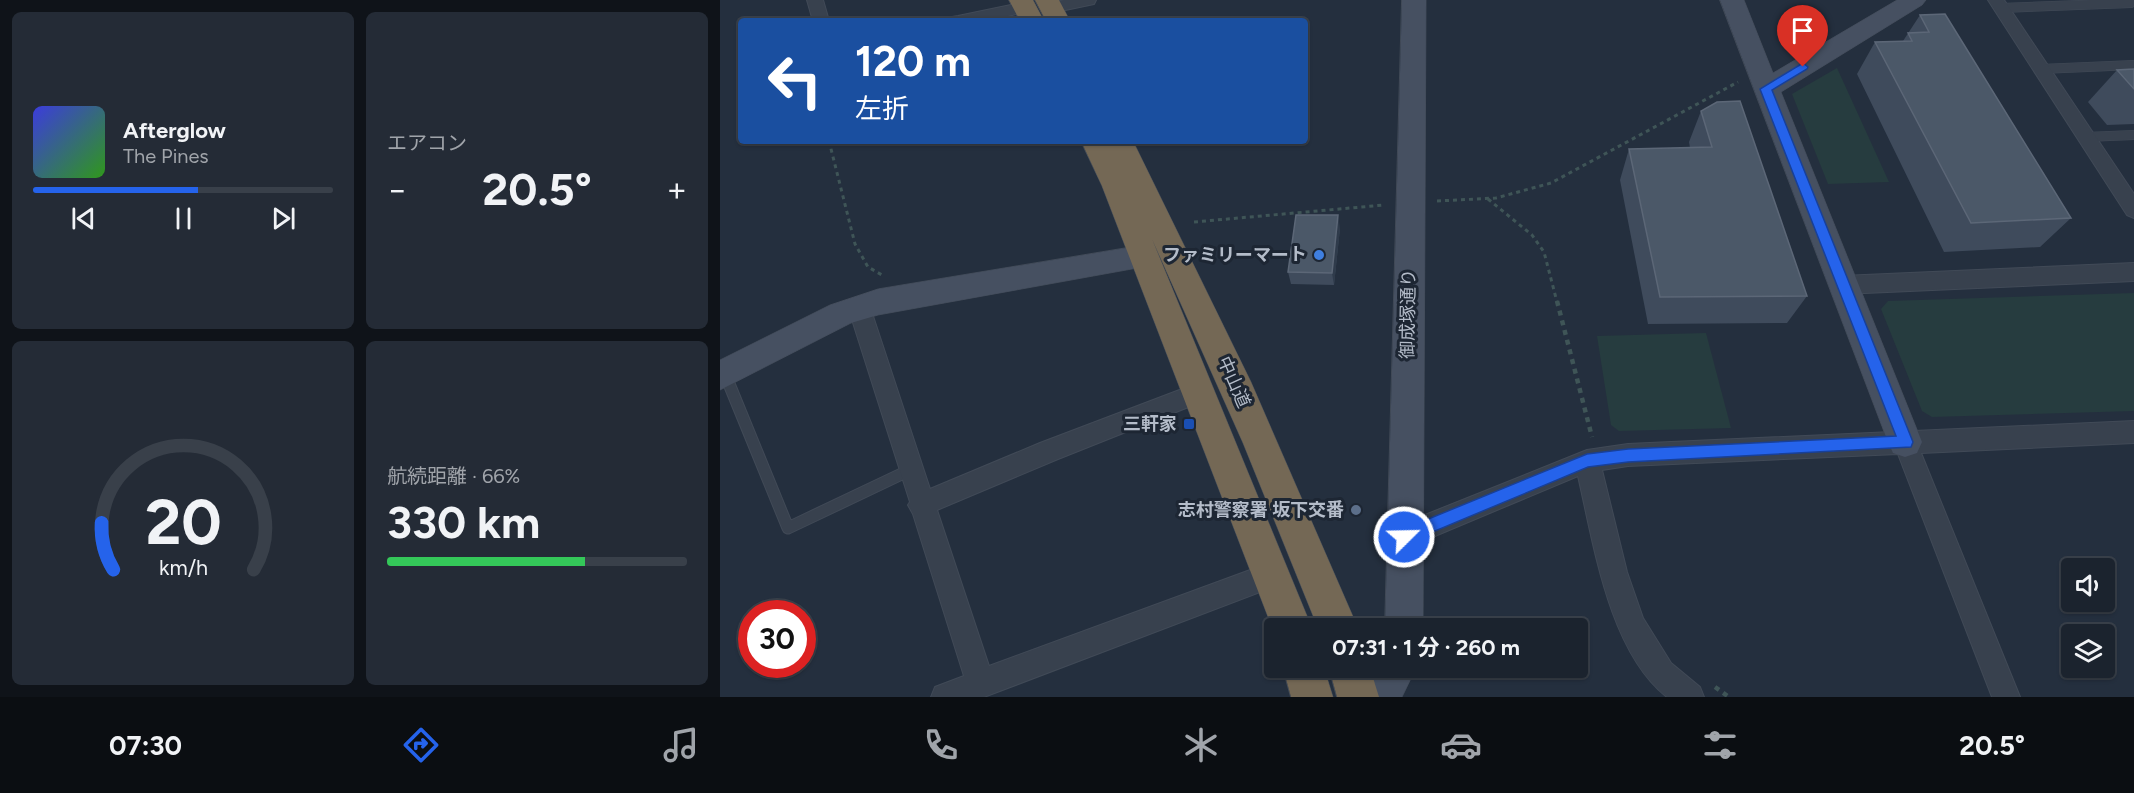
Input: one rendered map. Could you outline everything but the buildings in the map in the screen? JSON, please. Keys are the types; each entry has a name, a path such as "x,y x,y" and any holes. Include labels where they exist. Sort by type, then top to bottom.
{"highway":[{"name":"中山道","path":"1096,144 1144,257 1288,618"},
{"name":"中山道","path":"1121,144 1173,247 1269,462 1334,618"},
{"path":"1307,678 1312,697"},
{"path":"1353,678 1358,697"}],"street":[{"path":"815,0 820,18"},
{"path":"980,18 1039,10 1088,0"},
{"name":"御成塚通り","path":"1404,618 1414,0"},
{"path":"1732,0 1757,83 1842,285 2006,697"},
{"path":"1757,83 1914,0"},
{"path":"1998,4 2134,210"},
{"path":"722,375 859,307 1144,257"},
{"path":"1842,285 2134,272"},
{"path":"859,307 921,506 981,684"},
{"path":"921,506 1049,451 1198,393"},
{"path":"1404,537 1592,460 1628,455 2134,432"},
{"path":"1592,460 1622,600 1644,646 1662,674 1699,690"},
{"path":"945,697 1272,575"},
{"path":"1381,697 1391,678"}],"lane":[{"path":"1998,4 2131,3"},
{"path":"2041,69 2134,65"},
{"path":"2086,137 2134,135"},
{"path":"722,375 788,528 910,470"}],"path":[{"path":"1194,222 1488,198 1551,183 1757,83"},
{"path":"829,144 855,244 868,267 883,276"},
{"path":"1488,198 1532,235 1544,252 1580,385 1592,460"},
{"path":"1699,690 1729,697"}],"green space":[{"path":"1837,68 1889,182 1828,184 1792,94"},
{"path":"2134,293 2134,411 1932,417 1922,411 1881,309 1888,301"},
{"path":"1706,333 1731,428 1619,431 1611,425 1597,336"}],"place":[{"name":"ファミリーマート","path":"1319,255"},
{"name":"三軒家","path":"1189,424"},
{"name":"志村警察署 坂下交番","path":"1356,510"}],"route":[{"path":"1404,537 1587,461 1628,455 1905,442 1766,89 1803,67"}]}
